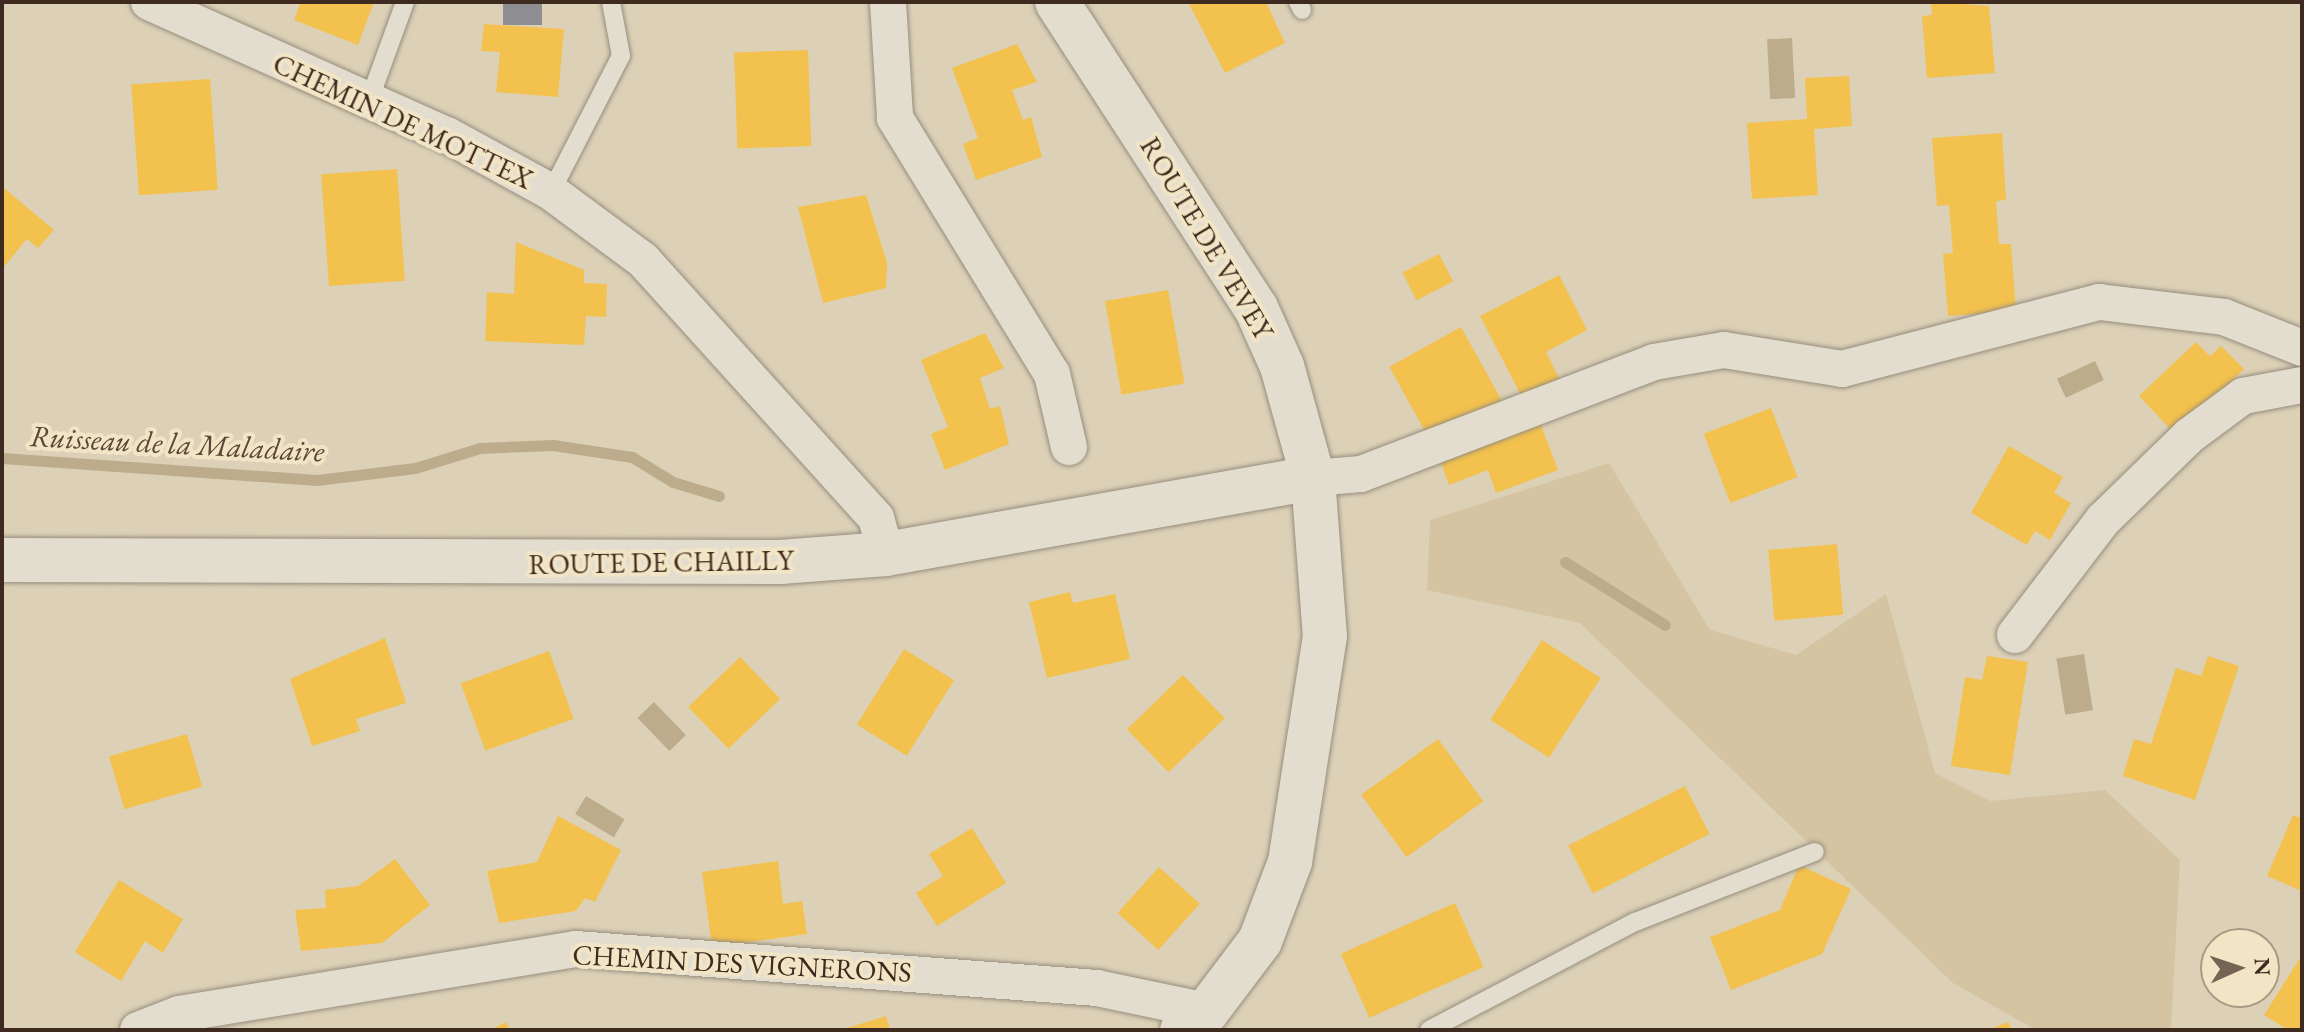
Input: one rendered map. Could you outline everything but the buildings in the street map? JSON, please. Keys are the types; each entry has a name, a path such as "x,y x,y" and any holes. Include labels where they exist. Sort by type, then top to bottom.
{"street":[{"name":"CHEMIN DE MOTTEX","path":"149,2 369,101 551,192 688,302 876,518 886,554"},
{"path":"888,2 895,118 1052,374 1069,447"},
{"name":"ROUTE DE VEVEY","path":"1057,2 1256,308 1282,366 1313,478 1325,636 1306,786 1290,862 1260,941 1194,1020"},
{"path":"1313,478 1361,474 1654,362 1724,350 1842,369 2099,302 2224,317 2302,348"},
{"path":"2015,635 2103,520 2189,436 2243,396 2302,385"},
{"name":"ROUTE DE CHAILLY","path":"2,560 707,565 886,554 1313,478"},
{"name":"CHEMIN DES VIGNERONS","path":"138,1030 179,1014 576,949 1097,988 1194,1020"}],"lane":[{"path":"369,101 405,2"},
{"path":"551,192 621,56 611,2"},
{"path":"1429,1030 1635,922 1815,852"}],"shaded area":[{"path":"1792,38 1795,98 1770,99 1767,39"},
{"path":"2095,361 2104,380 2066,398 2057,379"},
{"path":"1609,463 1710,630 1796,655 1886,594 1935,773 1990,801 2105,790 2180,860 2171,1030 2036,1030 1953,983 1580,623 1427,590 1430,520"},
{"path":"2084,654 2093,710 2065,715 2056,658"},
{"path":"654,702 686,735 669,751 637,718"},
{"path":"586,796 625,819 614,837 575,814"}],"waterway":[{"name":"Ruisseau de la Maladaire","path":"2,458 317,480 415,468 480,448 553,445 632,457 673,482 719,496"},
{"name":"Ruisseau de la Maladaire","path":"1565,562 1665,625"}]}
